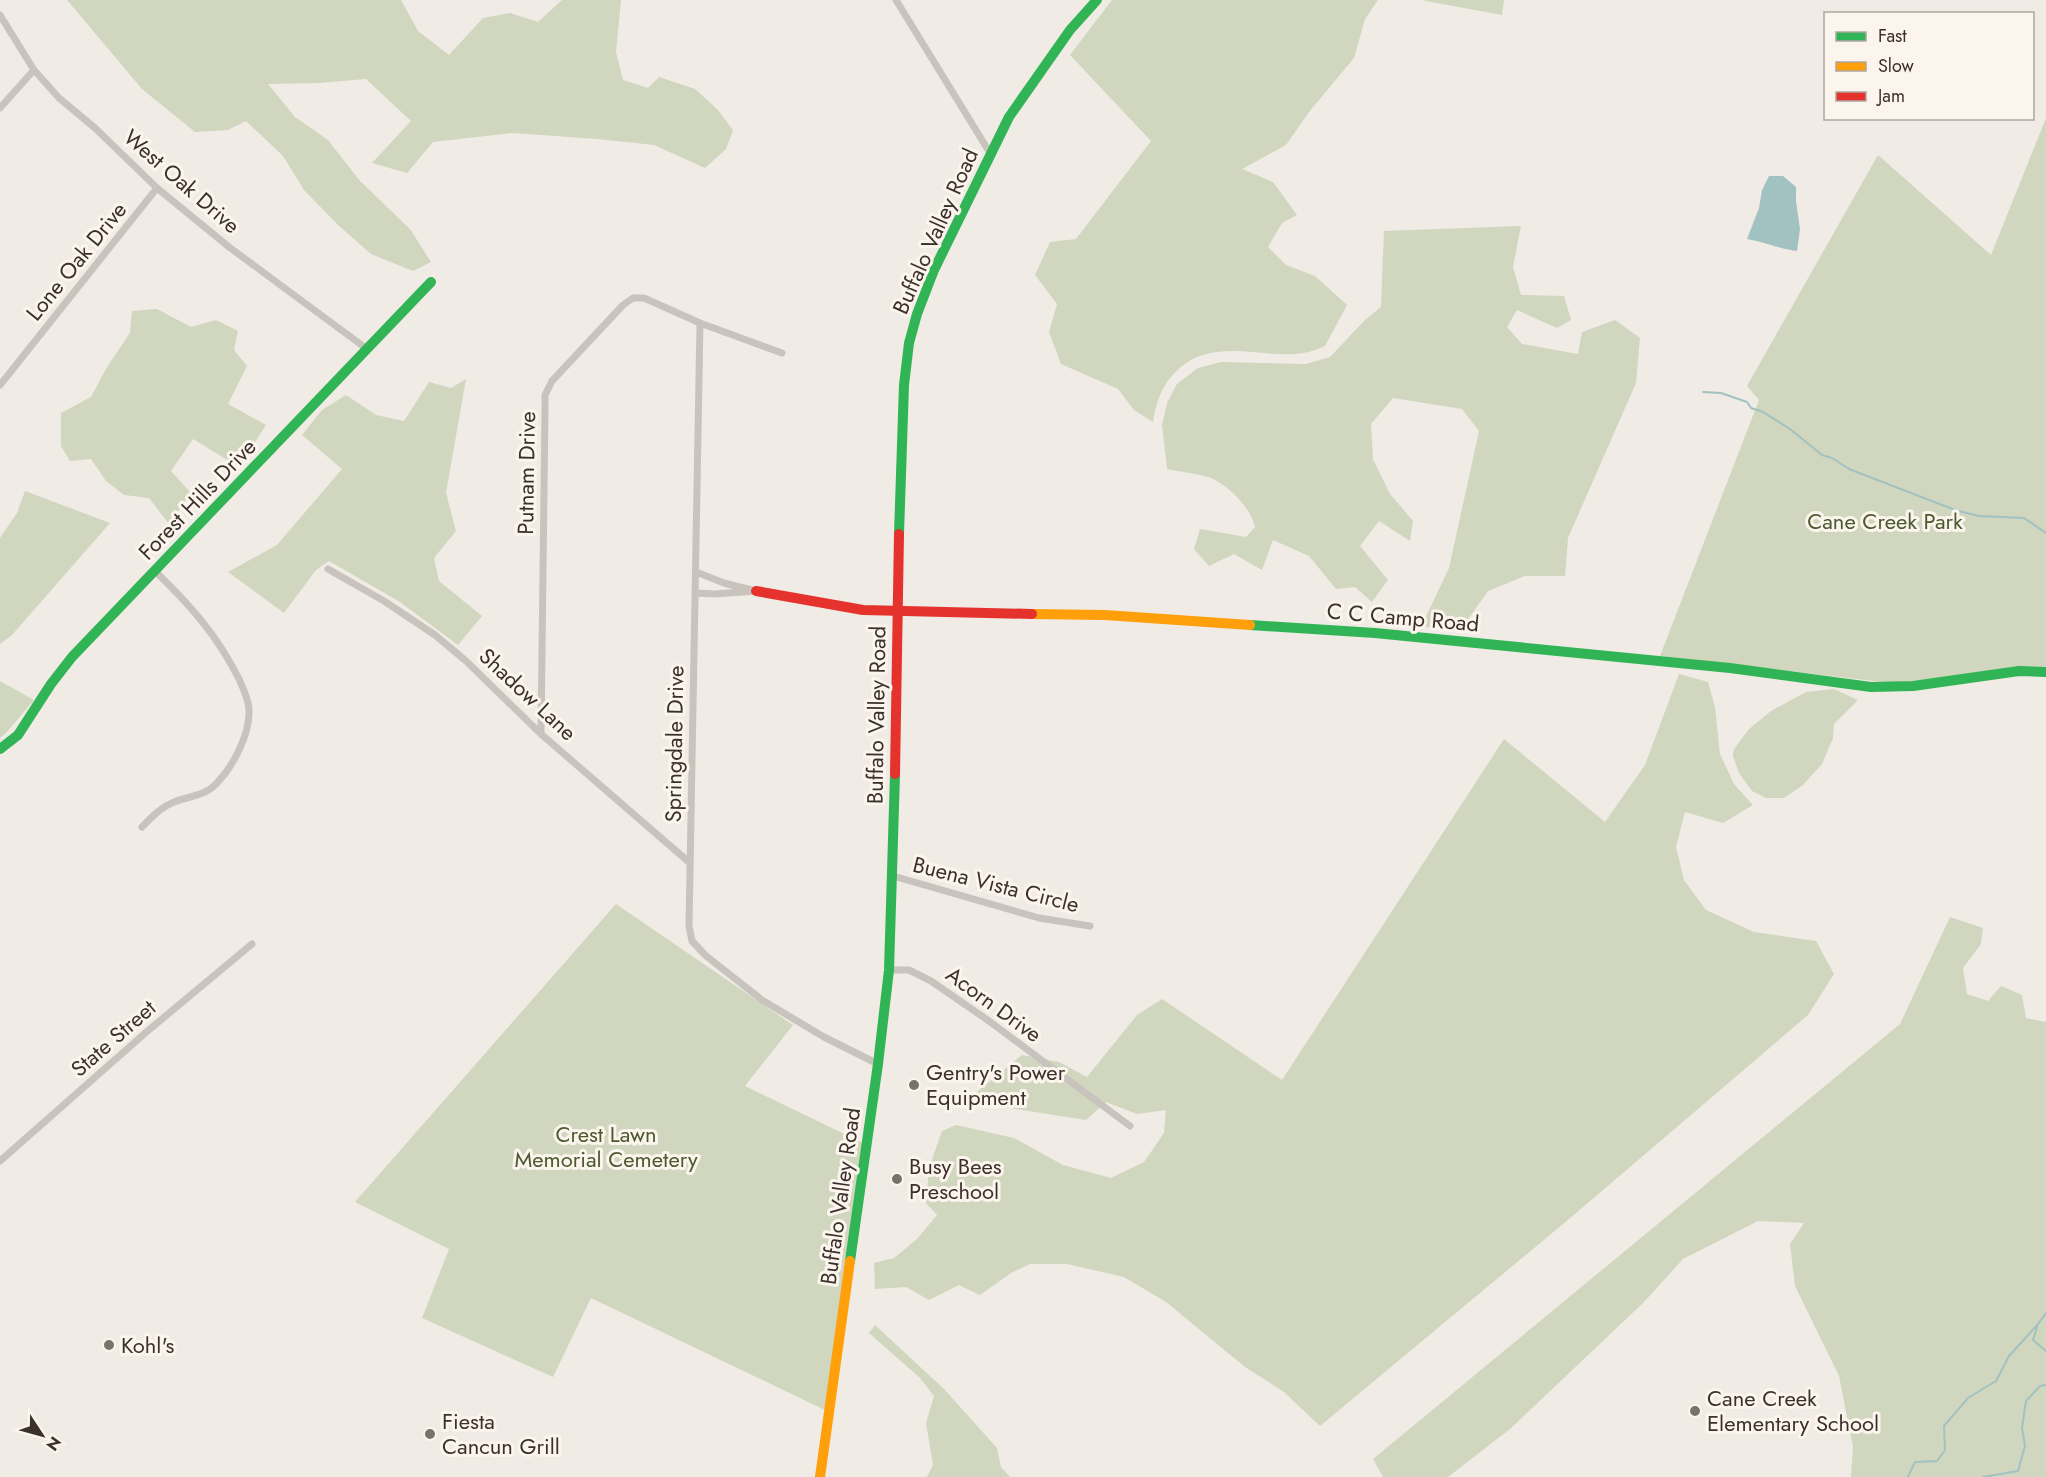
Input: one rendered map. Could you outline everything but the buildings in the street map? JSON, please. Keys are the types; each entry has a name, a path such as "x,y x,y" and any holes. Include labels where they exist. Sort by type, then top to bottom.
{"street":[{"path":"896,0 990,153"},
{"name":"Buffalo Valley Road","path":"820,1477 889,970 903,397 909,344 917,314 934,270 1009,117 1070,30 1097,0"},
{"name":"West Oak Drive","path":"0,15 34,70 59,98 95,128 158,188 229,247 367,349"},
{"path":"0,108 34,70"},
{"name":"Lone Oak Drive","path":"0,385 158,188"},
{"name":"Forest Hills Drive","path":"0,749 18,735 51,684 72,657 431,282"},
{"name":"Putnam Drive","path":"542,734 545,395 552,381 623,305 633,298 644,298 700,323 782,353"},
{"name":"Springdale Drive","path":"700,323 689,926 692,941 705,955 762,1000 785,1015 878,1064"},
{"name":"Shadow Lane","path":"328,569 384,600 435,634 466,660 542,734 690,863"},
{"path":"142,827 159,810 175,802 202,794 215,786 225,774 240,746 248,725 250,707 216,638 192,608 154,571"},
{"path":"696,572 724,583 756,591"},
{"path":"696,593 756,591"},
{"name":"C C Camp Road","path":"756,591 885,612 1105,615 1375,633 1730,668 1871,687 1913,686 2019,671 2046,672"},
{"name":"Buena Vista Circle","path":"893,876 1039,918 1090,926"},
{"name":"State Street","path":"0,1161 144,1034 252,944"},
{"name":"Acorn Drive","path":"889,970 909,970 931,981 989,1021 1130,1126"}],"green space":[{"path":"67,0 401,0 418,31 449,55 483,18 510,13 538,22 562,0 621,0 616,52 623,80 648,88 659,77 695,89 717,109 733,130 726,149 705,168 654,145 513,133 433,142 407,173 372,163 411,121 366,79 268,84 295,117 328,140 360,181 410,229 431,262 413,271 371,254 338,225 304,190 283,156 246,121 228,130 195,132 142,89"},
{"path":"1112,0 1378,0 1365,19 1354,58 1309,112 1286,145 1242,169 1273,182 1297,215 1282,223 1268,247 1286,265 1315,276 1347,305 1325,346 1317,349 1306,353 1288,354 1225,351 1210,353 1182,366 1170,378 1162,391 1153,422 1134,410 1118,389 1061,364 1049,332 1057,304 1035,275 1050,242 1076,239 1151,141 1070,55"},
{"path":"1423,0 1504,0 1502,15"},
{"name":"Cane Creek Park","path":"2046,118 2046,668 1890,683 1660,656 1759,400 1747,386 1878,155 1991,255"},
{"path":"1521,226 1513,267 1521,295 1564,296 1571,320 1557,328 1517,310 1507,327 1522,344 1578,354 1582,332 1615,320 1640,338 1636,383 1568,538 1565,576 1525,576 1488,591 1462,628 1421,627 1449,568 1479,431 1462,409 1393,398 1371,424 1373,459 1390,494 1413,521 1410,541 1379,521 1360,546 1388,580 1372,602 1355,587 1336,589 1309,556 1273,540 1262,570 1234,554 1209,566 1194,549 1200,529 1246,537 1255,527 1243,504 1223,485 1198,474 1167,469 1162,425 1167,403 1177,384 1198,368 1221,362 1306,364 1330,357 1365,320 1381,307 1384,231"},
{"path":"157,309 191,327 216,320 238,331 234,350 247,366 228,404 266,425 239,467 193,439 171,471 191,493 169,524 149,498 124,495 106,481 91,459 70,461 61,446 61,413 91,397 107,367 130,333 132,311"},
{"path":"466,379 446,493 456,531 434,558 439,581 482,616 458,645 400,602 329,561 316,570 284,613 228,572 277,545 342,469 302,435 322,410 346,395 376,415 404,421 429,382 451,388"},
{"path":"25,491 110,523 12,635 0,644 0,538 17,513"},
{"path":"1679,674 1708,682 1715,707 1720,754 1734,784 1753,805 1723,823 1685,812 1676,847 1684,880 1706,910 1754,932 1816,941 1834,974 1808,1015 1569,1219 1320,1426 1284,1392 1245,1367 1166,1302 1124,1277 1067,1264 1030,1264 1011,1273 980,1295 959,1285 929,1300 906,1287 875,1289 874,1263 894,1258 917,1239 937,1215 926,1203 929,1168 942,1131 956,1125 1014,1138 1063,1165 1111,1178 1144,1162 1164,1133 1166,1110 1137,1114 1106,1102 1086,1120 966,1101 1022,1055 1059,1062 1087,1077 1137,1015 1162,999 1282,1080 1504,739 1605,822 1645,765"},
{"path":"0,681 34,700 0,738"},
{"path":"1834,689 1858,700 1834,724 1833,738 1822,764 1803,785 1784,798 1766,798 1752,791 1739,773 1733,756 1734,749 1749,729 1771,711 1806,692"},
{"name":"Crest Lawn Memorial Cemetery","path":"616,904 793,1025 745,1086 863,1143 825,1410 591,1298 553,1377 422,1318 449,1249 355,1202"},
{"path":"1950,917 1983,928 1981,944 1963,968 1967,994 1988,1001 2001,986 2022,995 2026,1018 2046,1022 2046,1477 1851,1477 1853,1447 1839,1376 1795,1286 1790,1244 1804,1223 1758,1221 1683,1259 1644,1302 1510,1429 1448,1477 1383,1477 1373,1459 1900,1024"},
{"path":"875,1325 944,1389 997,1448 1001,1467 1010,1477 927,1477 933,1465 926,1423 934,1396 920,1378 869,1333"}],"water":[{"path":"1769,176 1783,176 1796,187 1800,229 1797,251 1747,239 1759,208 1762,190"}],"waterway":[{"path":"1703,392 1721,393 1747,402 1751,408 1763,412 1790,429 1822,455 1832,458 1849,469 1955,510 1979,516 2024,518 2046,533"},
{"path":"2046,1313 2038,1324 2033,1340 2046,1351"},
{"path":"1908,1477 1915,1462 1937,1461 1945,1450 1944,1426 1968,1398 1996,1381 2009,1356 2038,1324"},
{"path":"1983,1477 2018,1471 2025,1446 2022,1428 2026,1401 2040,1386 2046,1385"}],"traffic: fast":[{"path":"899,534 904,385 909,343 917,314 934,270 1009,117 1070,30 1097,0"},
{"path":"0,749 18,735 51,684 72,657 431,282"},
{"path":"1250,625 1375,633 1730,668 1871,687 1913,686 2019,671 2046,672"},
{"path":"850,1261 889,970 895,774"}],"traffic: slow":[{"path":"1032,614 1105,615 1250,625"},
{"path":"820,1477 850,1261"}],"traffic: jam":[{"path":"895,774 899,534"},
{"path":"756,591 863,610 1032,614"}],"place":[{"name":"Gentry's Power Equipment","path":"914,1085"},
{"name":"Busy Bees Preschool","path":"897,1179"},
{"name":"Kohl's","path":"109,1345"},
{"name":"Cane Creek Elementary School","path":"1695,1411"},
{"name":"Fiesta Cancun Grill","path":"430,1434"}]}
